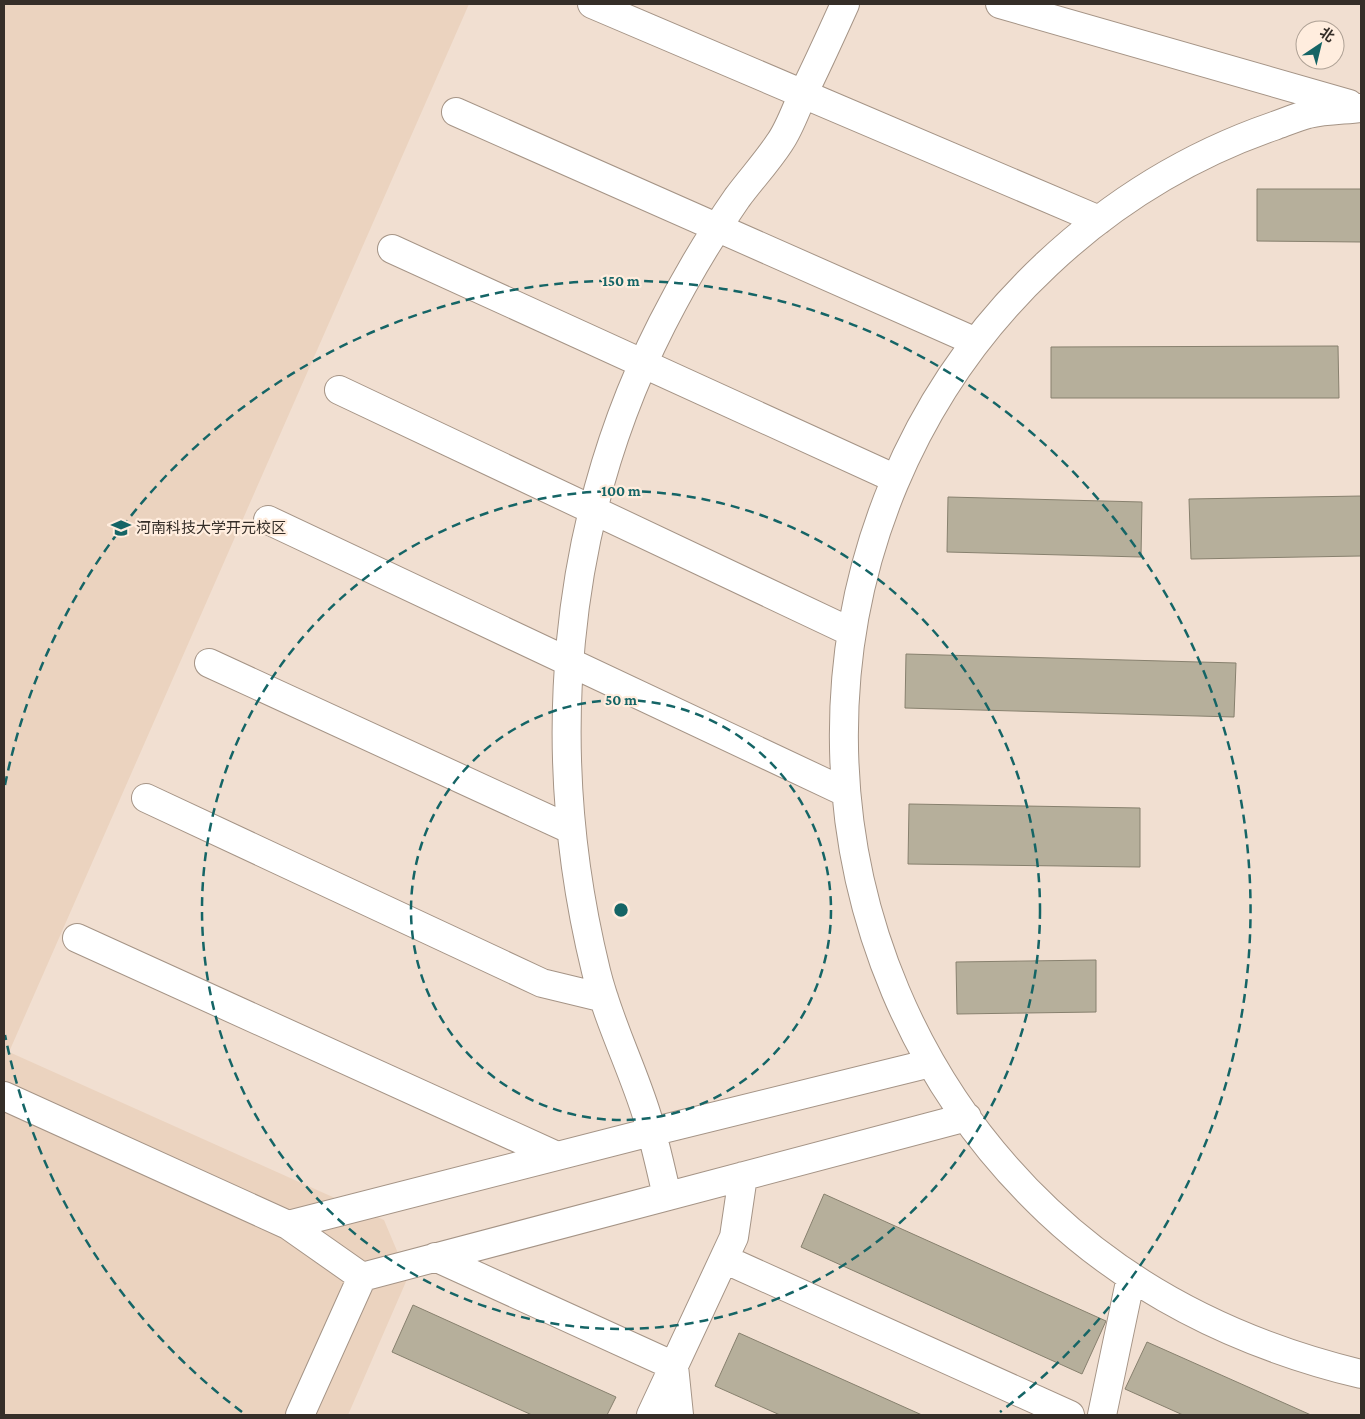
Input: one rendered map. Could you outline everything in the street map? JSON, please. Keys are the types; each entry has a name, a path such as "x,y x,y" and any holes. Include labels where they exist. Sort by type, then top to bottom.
{"lane":[{"path":"592,4 1099,220"},
{"path":"667,1196 651,1132 604,998 581,902 570,829 565,755 569,662 574,608 594,510 606,463 631,393 644,364 696,261 736,199 782,140 846,4"},
{"path":"1000,4 1361,108"},
{"path":"1361,108 1308,114 1256,132 1205,154 1156,181 1099,220 1067,246 1029,281 994,319 934,403 896,479 871,545 851,632 843,698 842,750 853,853 865,904 880,954 899,1002 931,1063 966,1117 1013,1176 1049,1212 1089,1246 1131,1277 1175,1304 1221,1328 1269,1348 1319,1364 1361,1374"},
{"path":"456,112 976,342"},
{"path":"392,249 896,479"},
{"path":"339,390 851,632"},
{"path":"268,520 845,792"},
{"path":"209,663 570,829"},
{"path":"146,798 542,983 604,998"},
{"path":"76,938 556,1156"},
{"path":"288,1225 931,1063"},
{"path":"4,1096 288,1225 362,1277"},
{"path":"362,1277 966,1117"},
{"path":"651,1415 734,1237 743,1176"},
{"path":"435,1257 674,1366"},
{"path":"724,1259 1070,1415"},
{"path":"300,1415 362,1277"},
{"path":"1102,1415 1131,1277"},
{"path":"674,1366 679,1415"}],"shaded area":[{"name":"河南科技大学开元校区","path":"4,4 469,4 9,1052 384,1220 408,1277 348,1415 4,1415"}],"building":[{"path":"1257,189 1361,189 1361,242 1257,241"},
{"path":"1338,346 1339,398 1051,398 1051,347"},
{"path":"1361,496 1361,556 1191,559 1189,499"},
{"path":"948,497 1142,502 1141,557 947,552"},
{"path":"906,654 1236,663 1234,717 905,708"},
{"path":"909,804 1140,808 1140,867 908,864"},
{"path":"1096,960 1096,1012 957,1014 956,962"},
{"path":"824,1194 1106,1321 1082,1374 801,1247"},
{"path":"413,1305 616,1397 607,1415 532,1415 392,1352"},
{"path":"739,1333 922,1415 780,1415 715,1386"},
{"path":"1147,1342 1311,1415 1183,1415 1125,1389"}],"place":[{"name":"河南科技大学开元校区","path":"121,528"}]}
